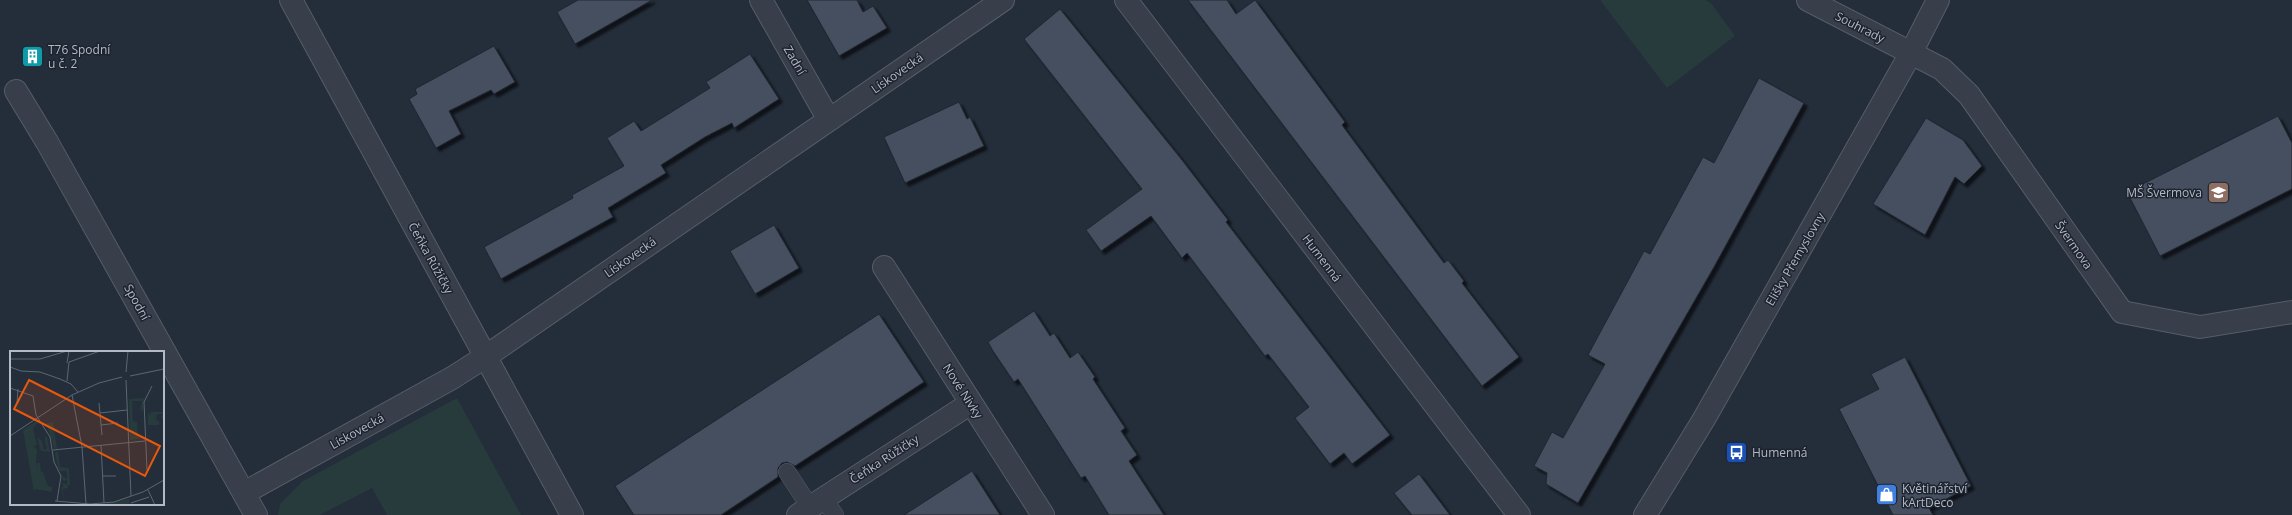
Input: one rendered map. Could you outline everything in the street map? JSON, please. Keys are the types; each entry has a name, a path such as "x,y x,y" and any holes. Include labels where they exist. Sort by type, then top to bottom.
{"street":[{"name":"Čeňka Růžičky","path":"291,0 572,515"},
{"name":"Zadní","path":"761,0 829,120"},
{"name":"Lískovecká","path":"244,493 452,378 485,357 1003,0"},
{"name":"Humenná","path":"1126,0 1519,515"},
{"name":"Souhrady","path":"1808,0 1911,53"},
{"name":"Elišky Přemyslovny","path":"1645,515 1704,419 1911,53 1938,0"},
{"name":"Švermova","path":"1911,53 1942,69 1969,95 2122,312 2200,327 2292,312"},
{"name":"Spodní","path":"16,91 163,351"},
{"name":"Nové Nivky","path":"884,267 1043,515"},
{"name":"Spodní","path":"164,352 256,515"},
{"name":"Čeňka Růžičky","path":"816,509 971,403"}],"lane":[{"path":"787,472 816,509"}],"shaded area":[{"path":"1600,0 1705,0 1711,3 1735,36 1667,88"},
{"path":"457,398 521,515 387,515 372,488 320,515 278,515 280,504 303,481"}],"building":[{"path":"578,0 652,0 575,44 557,12"},
{"path":"807,0 857,0 863,12 873,6 887,28 839,56"},
{"path":"1188,0 1227,0 1236,14 1255,0 1345,122 1342,125 1444,263 1448,260 1464,281 1462,283 1519,357 1482,386"},
{"path":"1060,9 1182,160 1228,220 1226,222 1390,435 1352,464 1344,453 1330,464 1295,418 1309,407 1268,354 1265,356 1187,253 1182,258 1151,216 1101,251 1086,230 1142,189 1024,39"},
{"path":"494,46 515,82 494,94 491,90 449,111 461,134 436,148 409,99 417,94 415,89"},
{"path":"750,54 779,99 734,128 732,123 705,137 661,165 666,173 608,208 613,217 501,279 484,247 573,198 572,195 624,166 607,138 634,121 641,131 710,88 706,82"},
{"path":"1759,78 1804,103 1714,267 1578,503 1546,484 1547,473 1534,466 1552,432 1563,438 1605,364 1588,355 1644,251 1650,254 1703,157 1714,163"},
{"path":"959,102 967,119 970,117 984,146 905,183 884,137"},
{"path":"2278,116 2292,143 2292,189 2160,256 2127,192"},
{"path":"1926,118 1963,140 1982,166 1964,184 1955,177 1925,235 1873,204"},
{"path":"774,225 799,268 755,294 730,251"},
{"path":"1034,311 1050,336 1054,333 1070,358 1078,352 1095,377 1093,379 1125,428 1121,431 1137,455 1129,461 1164,515 1109,515 1085,476 1081,478 1018,379 1014,382 993,351 988,342"},
{"path":"879,314 924,382 795,466 787,462 782,463 778,468 778,477 721,515 634,515 615,486"},
{"path":"1905,357 1971,486 1929,508 1933,515 1893,515 1839,409 1879,389 1871,374"},
{"path":"972,471 1000,515 904,515"},
{"path":"1419,474 1450,515 1412,515 1394,493"}],"place":[{"name":"T76 Spodní u č. 2","path":"33,56"},
{"name":"MŠ Švermova","path":"2218,192"},
{"name":"Humenná","path":"1736,452"},
{"name":"Květinářství kArtDeco","path":"1886,495"}]}
